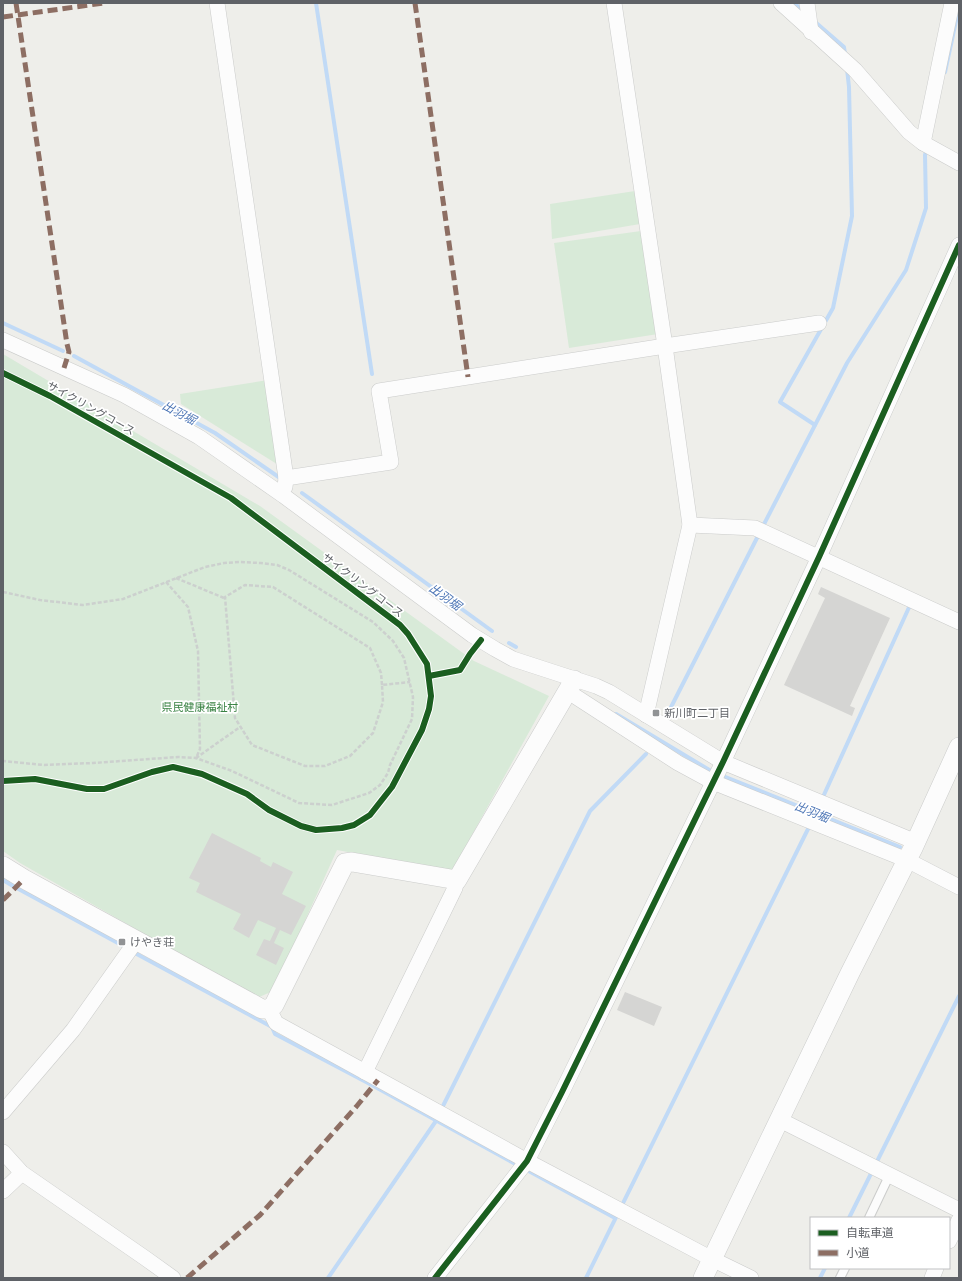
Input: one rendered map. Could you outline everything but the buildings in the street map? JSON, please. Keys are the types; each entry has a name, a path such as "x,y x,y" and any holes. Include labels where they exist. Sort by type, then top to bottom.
{"street":[{"path":"218,3 286,478 284,496"},
{"path":"614,3 690,525 646,715"},
{"path":"781,3 811,32 855,70 909,132 923,143 959,163"},
{"path":"807,3 811,32"},
{"path":"923,143 952,3"},
{"path":"435,1278 527,1161 723,762 819,557 959,245"},
{"path":"286,478 391,462 379,391 819,323"},
{"path":"3,340 124,395 198,437 284,496 472,635 513,659 570,686 678,764 713,782 907,860 959,887"},
{"path":"690,525 755,528 959,622"},
{"path":"570,686 596,686 609,692 723,762 916,842"},
{"path":"365,1072 455,888 457,880 570,686"},
{"path":"703,1278 850,972 916,842 959,747"},
{"path":"3,866 24,879 262,1008 269,1009 274,1005 345,863 352,862 457,880"},
{"path":"3,1112 73,1030 136,940"},
{"path":"269,1009 276,1023 527,1161 712,1259 751,1278"},
{"path":"780,1120 959,1210"},
{"path":"3,1152 22,1173 172,1278"},
{"path":"3,1191 22,1173"},
{"path":"950,1239 959,1220"}],"lane":[{"path":"869,1217 889,1176"},
{"path":"840,1278 844,1269"}],"path":[{"path":"3,592 40,600 83,605 123,599 205,567 239,562 277,565 290,570 373,622 385,632 404,658 413,697 412,719 388,773 380,785 369,793 332,805 299,803 232,771 196,758 178,757 44,765 3,761"},
{"path":"176,578 224,598"},
{"path":"166,582 188,607 198,651 200,749 196,758"},
{"path":"245,585 274,587 370,648 381,673 382,685 383,702 373,733 350,756 325,766 306,766 252,745 235,718 225,597 245,585"},
{"path":"382,685 410,682"},
{"path":"196,758 240,727"}],"green space":[{"path":"635,191 640,224 552,239 550,204"},
{"path":"641,231 658,334 569,348 554,243"},
{"name":"県民健康福祉村","path":"3,354 260,506 474,661 549,696 452,871 337,850 273,991 257,998 20,863 3,851"},
{"path":"268,380 280,466 181,404 180,394"}],"waterway":[{"path":"316,3 372,374"},
{"path":"794,3 803,11"},
{"path":"945,72 959,7"},
{"path":"814,21 844,47 845,54"},
{"path":"815,425 780,402 833,308 852,216 849,87 847,69"},
{"path":"762,528 847,363 906,270 926,208 925,155 927,148"},
{"name":"出羽堀","path":"3,323 63,351"},
{"name":"出羽堀","path":"74,356 215,433 280,478"},
{"name":"出羽堀","path":"302,493 492,631"},
{"path":"666,717 759,534"},
{"path":"813,819 911,603"},
{"name":"出羽堀","path":"509,643 516,647"},
{"name":"出羽堀","path":"616,714 711,771"},
{"path":"441,1110 590,811 646,754"},
{"name":"出羽堀","path":"723,776 900,847"},
{"path":"586,1278 810,825"},
{"path":"3,880 127,948"},
{"path":"133,952 272,1027 275,1034 519,1166"},
{"path":"849,1217 959,996"},
{"path":"328,1278 438,1118"},
{"path":"525,1169 615,1218"},
{"path":"820,1278 824,1269"}],"marked path":[{"path":"16,3 69,352 64,368"},
{"path":"3,17 104,3"},
{"path":"415,3 468,377"},
{"path":"3,900 24,879"},
{"path":"187,1278 260,1215 356,1107 378,1080"}],"cycle path":[{"path":"435,1278 527,1161 723,762 819,557 959,245"},
{"name":"サイクリングコース","path":"3,373 50,396 231,498 400,625 408,634 427,664 431,696 429,709 422,730 392,787 370,815 354,825 342,828 316,830 301,826 269,810 247,794 202,774 173,767 152,772 104,789 87,789 35,779 3,781"},
{"path":"429,676 460,670 481,640"}],"place":[{"name":"新川町二丁目","path":"656,713"},
{"name":"けやき荘","path":"122,942"}]}
